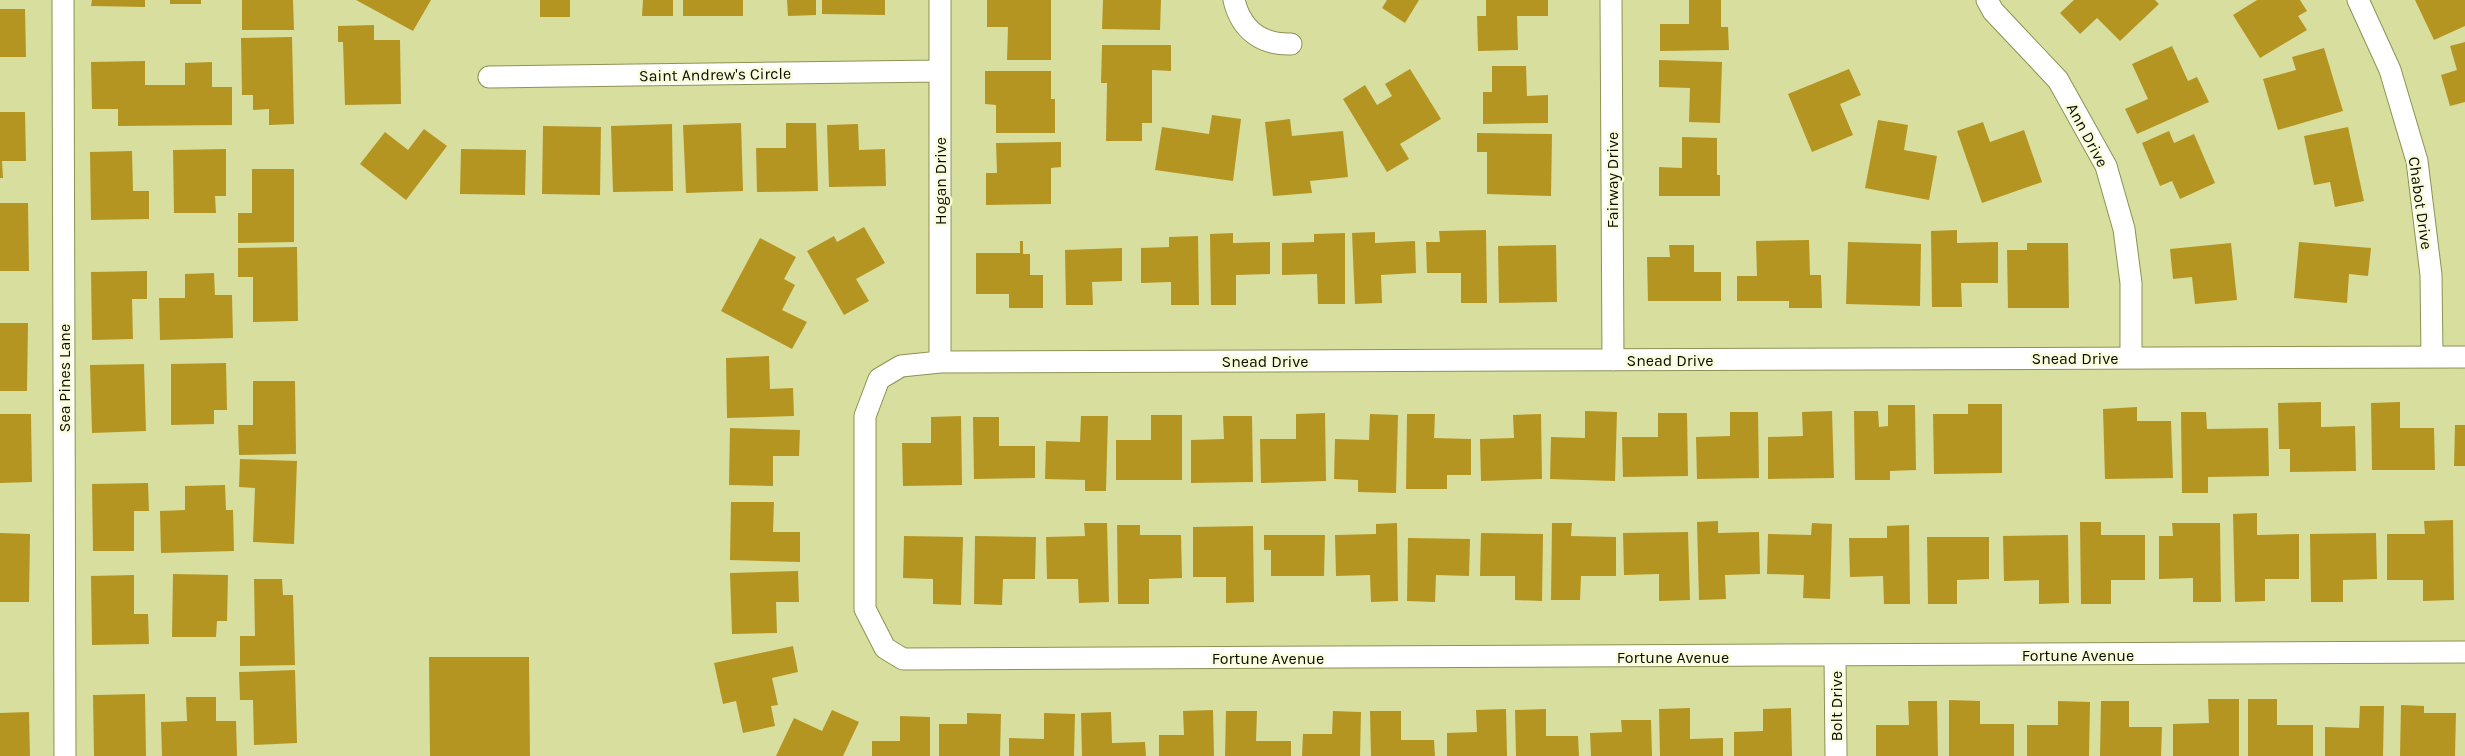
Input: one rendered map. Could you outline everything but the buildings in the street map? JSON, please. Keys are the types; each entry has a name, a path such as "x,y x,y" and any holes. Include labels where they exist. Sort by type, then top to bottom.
{"street":[{"name":"Sea Pines Lane","path":"63,0 65,756"},
{"name":"Hogan Drive","path":"940,0 940,362"},
{"path":"1234,0 1237,12 1253,34 1273,44 1291,44"},
{"name":"Fairway Drive","path":"1612,0 1613,360"},
{"name":"Ann Drive","path":"1986,0 2058,80 2106,166 2124,228 2131,283 2131,358"},
{"name":"Chabot Drive","path":"2358,0 2390,70 2417,161 2431,275 2432,357"},
{"name":"Saint Andrew's Circle","path":"490,77 940,71"},
{"name":"Snead Drive","path":"885,648 865,608 865,416 879,380 901,366 940,362 2465,357"},
{"name":"Fortune Avenue","path":"885,648 903,659 2465,652"},
{"name":"Bolt Drive","path":"1836,656 1836,756"}]}
